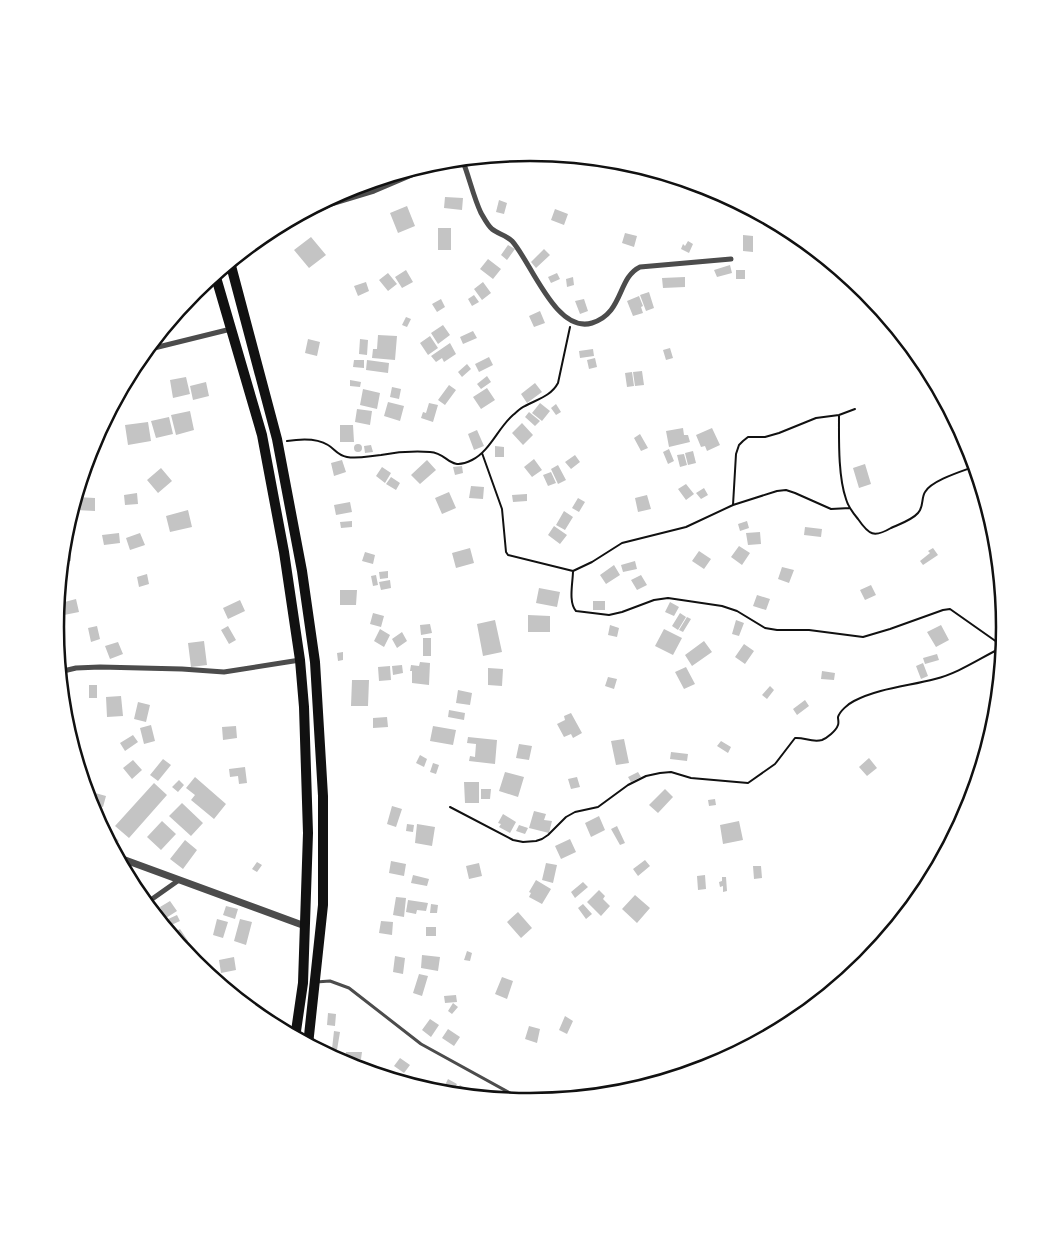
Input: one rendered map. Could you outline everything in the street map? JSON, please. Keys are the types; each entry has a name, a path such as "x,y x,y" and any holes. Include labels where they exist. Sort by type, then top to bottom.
{"highway":[{"path":"232,269 277,442 302,571 315,670 323,796 323,905 309,1038"},
{"path":"217,282 262,435 284,552 300,660 304,707 307,798 303,983 296,1031"}],"street":[{"path":"465,166 482,213 492,228 513,242 533,276 559,311 580,325 593,323 608,315 618,302 632,271 640,267 731,259"},
{"path":"342,201 374,191 400,180"},
{"path":"157,347 232,329"},
{"path":"66,670 100,667 224,672 300,660"},
{"path":"126,861 305,926"},
{"path":"151,900 180,880"}],"lane":[{"path":"315,982 330,981 349,988 421,1044 510,1093"}],"path":[{"path":"277,442 313,440 328,444 338,455 349,457 433,452 441,455 450,463 457,464 470,460 482,453 513,415 523,406 555,390 572,321"},
{"path":"733,505 736,454 738,445 748,437 765,437 779,434 816,418 839,415 855,409"},
{"path":"839,415 843,487 850,508 870,534 880,535 919,512 927,488 947,477 969,469"},
{"path":"482,453 502,509 506,552 508,555 573,570 592,562 622,543 686,527 733,505 777,491 786,490 831,509 850,508"},
{"path":"573,570 572,602 573,608 576,611 609,615 654,600 668,598 722,606 737,611 765,628 809,630 863,637 943,610 950,610 997,642"},
{"path":"450,807 513,840 523,842 536,841 548,835 566,817 575,812 598,807 620,789 646,776 671,772 692,778 748,783 775,764 795,738 814,742 826,738 836,729 838,717 842,710 854,701 912,683 953,673 996,651"}],"building":[{"path":"445,197 463,198 462,210 444,208"},
{"path":"499,200 507,203 504,214 496,212"},
{"path":"407,206 415,226 398,233 390,213"},
{"path":"555,209 568,214 564,225 551,220"},
{"path":"438,228 451,228 451,250 438,250"},
{"path":"625,233 637,236 634,247 622,243"},
{"path":"743,235 753,236 753,252 743,251"},
{"path":"311,237 326,255 309,268 294,250"},
{"path":"688,241 693,244 689,253 681,249 683,244 685,246"},
{"path":"508,245 515,249 507,260 501,255"},
{"path":"544,249 550,255 536,268 531,262"},
{"path":"488,259 501,269 493,279 480,269"},
{"path":"730,265 732,273 717,277 714,270"},
{"path":"406,270 413,282 402,288 395,277"},
{"path":"736,270 745,270 745,279 736,279"},
{"path":"388,273 397,284 388,291 379,280"},
{"path":"557,273 560,279 551,283 548,277"},
{"path":"573,277 574,285 567,287 566,279"},
{"path":"685,277 685,287 663,288 662,278"},
{"path":"366,282 369,291 358,296 354,286"},
{"path":"483,282 491,293 482,300 474,289"},
{"path":"649,292 654,308 646,311 640,295"},
{"path":"474,295 479,302 472,306 468,299"},
{"path":"639,296 643,306 641,307 643,313 633,316 627,301"},
{"path":"441,299 445,307 437,312 432,304"},
{"path":"584,299 588,311 580,314 575,301"},
{"path":"540,311 545,323 534,327 529,316"},
{"path":"406,317 411,319 407,327 402,325"},
{"path":"443,325 450,335 438,344 431,333"},
{"path":"473,331 477,338 463,344 460,337"},
{"path":"378,335 397,336 395,360 372,358 373,349 377,349"},
{"path":"430,336 438,348 428,355 420,343"},
{"path":"308,339 320,342 317,356 305,353"},
{"path":"360,339 368,340 367,355 359,354"},
{"path":"450,343 456,354 444,362 442,358 436,362 431,356"},
{"path":"670,348 673,358 666,360 663,350"},
{"path":"593,349 594,356 580,358 579,351"},
{"path":"489,357 493,365 479,372 475,364"},
{"path":"595,358 597,367 589,369 587,360"},
{"path":"354,360 364,360 364,368 353,367"},
{"path":"367,360 389,363 388,373 366,370"},
{"path":"467,364 471,369 462,377 458,372"},
{"path":"642,371 644,385 635,386 633,372"},
{"path":"632,372 634,386 627,387 625,373"},
{"path":"487,376 491,382 481,389 477,384"},
{"path":"186,377 190,394 173,398 170,380"},
{"path":"350,380 361,382 360,387 350,386"},
{"path":"206,382 209,396 193,400 190,386"},
{"path":"535,383 542,392 527,403 521,394"},
{"path":"449,385 456,390 445,405 438,400"},
{"path":"392,387 401,389 399,399 390,397"},
{"path":"487,388 495,400 481,409 473,397"},
{"path":"363,389 380,393 377,409 360,405"},
{"path":"388,402 404,406 400,421 384,416"},
{"path":"429,403 438,405 433,422 421,418 423,412 426,413"},
{"path":"540,403 550,411 542,421 532,413"},
{"path":"556,404 561,412 556,415 551,408"},
{"path":"357,409 372,411 370,425 355,422"},
{"path":"190,411 194,430 176,435 171,415"},
{"path":"529,412 540,421 535,426 525,417"},
{"path":"169,417 173,434 156,438 151,421"},
{"path":"148,422 151,441 128,445 125,425"},
{"path":"522,423 533,435 523,445 512,433"},
{"path":"340,425 353,425 354,442 340,442"},
{"path":"683,428 684,435 688,435 690,442 669,447 666,431"},
{"path":"712,428 720,445 707,451 705,446 701,447 696,435"},
{"path":"477,430 484,446 474,450 468,434"},
{"path":"640,434 648,448 641,451 634,438"},
{"path":"358,444 362,448 358,452 354,448"},
{"path":"371,445 373,452 365,453 364,446"},
{"path":"495,446 504,447 504,457 495,457"},
{"path":"669,449 674,461 668,464 663,452"},
{"path":"693,451 696,463 688,465 685,453"},
{"path":"684,454 687,465 680,467 677,455"},
{"path":"575,455 580,462 571,469 565,462"},
{"path":"534,459 542,470 532,477 524,467"},
{"path":"342,460 346,472 334,476 331,463"},
{"path":"427,460 436,470 420,484 411,475"},
{"path":"865,464 871,484 859,488 853,468"},
{"path":"558,465 566,480 558,484 551,469"},
{"path":"462,466 463,473 455,475 453,467"},
{"path":"382,467 391,473 385,483 376,476"},
{"path":"161,468 172,481 158,493 147,480"},
{"path":"551,472 556,483 548,486 543,475"},
{"path":"391,477 400,483 396,490 386,484"},
{"path":"686,484 694,494 686,500 678,489"},
{"path":"471,486 484,487 483,499 469,498"},
{"path":"704,488 708,495 701,499 696,493"},
{"path":"449,492 456,508 442,514 435,498"},
{"path":"137,493 138,504 125,505 124,495"},
{"path":"527,494 527,501 513,502 512,495"},
{"path":"647,495 651,509 638,512 635,498"},
{"path":"83,497 95,498 95,511 79,510"},
{"path":"578,498 585,502 579,512 572,508"},
{"path":"350,502 352,512 336,515 334,505"},
{"path":"188,510 192,527 170,532 166,516"},
{"path":"564,511 573,517 565,530 556,525"},
{"path":"352,521 352,527 341,528 340,522"},
{"path":"747,521 749,528 740,531 738,524"},
{"path":"554,526 567,535 560,544 548,535"},
{"path":"805,527 822,529 821,537 804,535"},
{"path":"760,532 761,544 748,545 746,533"},
{"path":"119,533 120,543 104,545 102,535"},
{"path":"140,533 145,545 130,550 126,538"},
{"path":"739,546 750,553 742,565 731,557"},
{"path":"470,548 474,563 456,568 452,553"},
{"path":"933,548 938,555 923,565 920,561"},
{"path":"699,551 711,559 704,569 692,561"},
{"path":"365,552 375,555 373,564 362,561"},
{"path":"635,561 637,569 623,572 621,565"},
{"path":"614,565 620,575 606,584 600,575"},
{"path":"782,567 794,570 789,583 778,579"},
{"path":"388,571 388,578 380,579 379,572"},
{"path":"147,574 149,584 139,587 137,577"},
{"path":"376,575 378,585 373,586 371,576"},
{"path":"641,575 647,585 637,590 631,580"},
{"path":"390,580 391,588 381,590 379,582"},
{"path":"871,585 876,595 865,600 860,590"},
{"path":"539,588 560,592 557,607 536,603"},
{"path":"340,590 357,590 356,605 340,605"},
{"path":"757,595 770,599 766,610 753,606"},
{"path":"76,599 79,612 64,615 65,602"},
{"path":"240,600 245,611 228,619 223,608"},
{"path":"593,601 605,601 605,610 593,610"},
{"path":"670,602 679,607 674,616 665,612"},
{"path":"373,613 384,616 381,627 370,624"},
{"path":"680,613 686,617 678,630 672,626"},
{"path":"528,615 550,616 550,632 528,632"},
{"path":"687,617 691,619 683,632 679,630"},
{"path":"495,620 502,652 483,656 477,624"},
{"path":"736,620 744,623 739,636 732,634"},
{"path":"430,624 432,633 421,635 420,625"},
{"path":"610,625 619,628 617,637 608,635"},
{"path":"941,625 949,640 936,647 927,632"},
{"path":"97,626 100,639 91,642 88,628"},
{"path":"228,626 236,640 229,644 221,630"},
{"path":"380,629 390,635 384,647 374,641"},
{"path":"664,629 682,638 673,655 655,646"},
{"path":"402,632 407,641 397,648 392,639"},
{"path":"423,638 431,638 431,656 423,656"},
{"path":"204,641 207,665 191,667 188,643"},
{"path":"704,641 712,652 692,666 685,655"},
{"path":"118,642 123,654 110,659 105,646"},
{"path":"744,644 754,651 745,664 735,657"},
{"path":"343,652 343,660 338,661 337,653"},
{"path":"937,654 939,660 925,664 923,658"},
{"path":"420,662 430,663 429,685 412,683 411,665 419,666"},
{"path":"923,663 928,676 921,679 916,666"},
{"path":"402,665 403,673 393,675 392,666"},
{"path":"390,666 391,680 379,681 378,667"},
{"path":"686,667 695,684 684,689 675,672"},
{"path":"488,668 503,669 502,686 488,685"},
{"path":"822,671 835,673 834,680 821,679"},
{"path":"608,677 617,679 614,689 605,686"},
{"path":"352,680 369,680 368,706 351,706"},
{"path":"89,685 97,685 97,698 89,698"},
{"path":"770,686 774,690 767,699 762,695"},
{"path":"458,690 472,693 470,705 456,703"},
{"path":"121,696 123,716 107,717 106,697"},
{"path":"805,700 809,706 797,715 793,709"},
{"path":"138,702 150,705 146,722 134,719"},
{"path":"449,710 465,713 464,720 448,717"},
{"path":"571,713 582,733 573,738 571,734 564,737 557,724 565,720 564,716"},
{"path":"387,717 388,727 373,728 373,718"},
{"path":"151,725 155,741 144,744 140,728"},
{"path":"236,726 237,738 223,740 222,727"},
{"path":"433,726 456,730 453,745 430,741"},
{"path":"133,735 138,742 125,751 120,743"},
{"path":"468,737 497,740 495,764 469,761 470,756 475,757 476,744 467,743"},
{"path":"624,739 629,763 616,765 611,741"},
{"path":"721,741 731,747 728,753 717,746"},
{"path":"519,744 532,746 529,760 516,758"},
{"path":"671,752 688,754 687,761 670,759"},
{"path":"420,755 427,759 424,767 416,763"},
{"path":"869,758 877,768 867,776 859,767"},
{"path":"163,759 171,765 158,781 150,775"},
{"path":"133,760 142,770 132,779 123,768"},
{"path":"433,763 439,765 436,774 430,772"},
{"path":"245,767 247,783 239,784 238,776 230,777 229,769"},
{"path":"505,772 524,777 518,797 499,791"},
{"path":"638,772 641,777 631,782 628,777"},
{"path":"195,777 226,804 214,819 191,800 195,795 186,788"},
{"path":"577,777 580,787 571,789 568,779"},
{"path":"179,780 184,785 178,792 172,787"},
{"path":"464,782 479,782 479,803 465,803"},
{"path":"154,783 167,795 129,838 115,826"},
{"path":"481,789 491,789 490,799 481,799"},
{"path":"665,789 673,797 658,813 649,805"},
{"path":"94,793 106,796 103,807 99,806"},
{"path":"715,799 716,805 709,806 708,800"},
{"path":"182,803 203,823 191,836 169,816"},
{"path":"392,806 402,809 396,827 387,824"},
{"path":"534,811 546,814 544,820 552,821 549,833 529,828"},
{"path":"503,814 516,822 510,833 499,827 501,824 498,823"},
{"path":"599,816 605,830 591,837 585,823"},
{"path":"162,821 176,834 161,850 147,837"},
{"path":"739,821 743,840 723,844 720,825"},
{"path":"407,824 414,825 413,832 406,831"},
{"path":"417,824 435,827 432,846 415,843"},
{"path":"519,825 528,828 525,834 516,831"},
{"path":"617,826 625,843 620,845 611,829"},
{"path":"570,839 576,852 561,859 555,846"},
{"path":"185,840 197,850 183,869 170,859"},
{"path":"645,860 650,866 638,876 633,869"},
{"path":"391,861 406,864 404,876 389,873"},
{"path":"257,862 262,865 257,872 252,869"},
{"path":"479,863 482,876 469,879 466,866"},
{"path":"546,863 557,865 553,883 542,880"},
{"path":"753,866 761,866 762,878 754,879"},
{"path":"413,875 429,879 427,886 411,883"},
{"path":"705,875 706,889 698,890 697,876"},
{"path":"722,877 726,877 727,891 723,892 723,886 720,887 719,882 722,881"},
{"path":"536,880 551,889 542,904 529,897 531,893 529,892"},
{"path":"583,882 588,887 575,898 571,892"},
{"path":"599,890 605,896 603,899 610,906 601,916 587,902"},
{"path":"635,895 650,908 637,923 622,909"},
{"path":"396,897 406,898 404,917 393,915"},
{"path":"408,900 428,903 426,911 417,910 416,914 406,912"},
{"path":"170,901 177,911 166,918 160,907"},
{"path":"431,904 438,905 437,913 430,913"},
{"path":"583,904 592,914 586,919 578,908"},
{"path":"226,906 238,909 235,919 223,915"},
{"path":"518,912 532,928 521,938 507,922"},
{"path":"177,915 180,921 171,925 167,920"},
{"path":"217,919 228,922 223,938 213,935"},
{"path":"240,919 252,922 246,945 234,941"},
{"path":"381,921 393,922 392,935 379,933"},
{"path":"426,927 436,927 436,936 426,936"},
{"path":"180,929 188,941 186,942 177,931"},
{"path":"467,951 472,953 470,961 464,960"},
{"path":"422,955 440,957 438,971 421,968"},
{"path":"395,956 405,958 403,974 393,972"},
{"path":"234,957 236,970 221,973 219,960"},
{"path":"419,974 428,976 422,996 413,993"},
{"path":"502,977 513,981 507,999 495,994"},
{"path":"456,995 457,1002 445,1003 444,996"},
{"path":"453,1003 458,1007 452,1014 448,1011"},
{"path":"328,1013 336,1014 335,1026 327,1025"},
{"path":"565,1016 573,1021 567,1034 559,1030"},
{"path":"430,1019 439,1025 431,1037 422,1030"},
{"path":"529,1026 540,1029 537,1043 525,1039"},
{"path":"448,1029 460,1037 454,1046 442,1038"},
{"path":"334,1031 340,1032 337,1050 332,1049"},
{"path":"346,1052 362,1052 361,1059 346,1056"},
{"path":"400,1058 410,1065 404,1073 394,1066"},
{"path":"448,1079 457,1084 455,1088 445,1086"}]}
